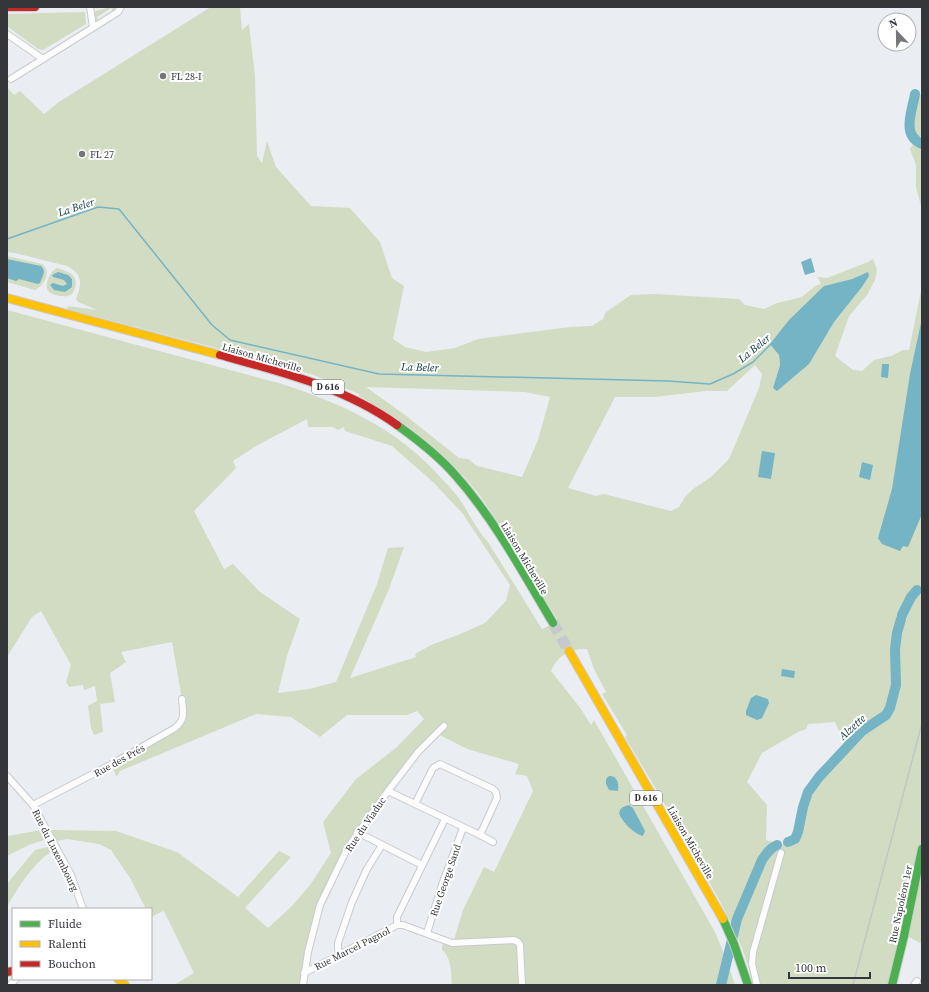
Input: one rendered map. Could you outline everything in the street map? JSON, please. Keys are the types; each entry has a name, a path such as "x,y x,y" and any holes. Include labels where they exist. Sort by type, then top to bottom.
{"main road":[{"path":"7,8 35,7"},
{"name":"Liaison Micheville","path":"7,298 290,374 335,390 378,412 399,425 423,444 451,469 475,497 500,536 550,625 469,501 440,469 419,449 391,428 353,406 312,388 7,305"},
{"name":"Liaison Micheville","path":"741,985 726,942 707,904 566,653 684,848 719,911 734,944 748,985"},
{"name":"Rue Napoléon 1er","path":"892,985 904,939 922,849"}],"street":[{"path":"90,7 93,27"},
{"path":"11,79 118,12 121,7"},
{"path":"7,34 43,59"},
{"name":"Rue des Prés","path":"32,805 112,764 176,728 182,722 182,699"},
{"name":"Rue du Viaduc","path":"303,985 304,973 320,905 333,875 348,847 357,832 418,752 444,726"},
{"path":"416,804 433,768 440,764 494,788 497,798 480,836"},
{"name":"Rue du Luxembourg","path":"7,776 32,805 71,875 83,908"},
{"path":"388,791 494,842"},
{"path":"397,926 397,917 445,819"},
{"name":"Rue George Sand","path":"427,933 442,882 463,828"},
{"path":"357,832 376,840 382,845 422,865"},
{"path":"340,955 338,943 352,902 367,869 382,845"},
{"path":"757,985 752,964 752,952 781,853"},
{"name":"Rue Marcel Pagnol","path":"304,973 397,926 403,925 452,943 514,940 518,942 520,946 522,985"}],"green space":[{"path":"111,7 115,8 115,10 113,11 111,8 97,17 99,21 97,21 94,13 96,11"},
{"path":"211,7 240,7 242,30 249,24 255,76 257,156 262,163 267,141 276,167 311,206 350,208 380,242 392,278 404,286 393,339 405,347 426,352 455,348 478,339 570,327 592,326 603,319 606,312 631,295 655,294 739,299 745,305 764,309 777,303 802,297 815,286 821,284 818,277 827,278 873,259 877,270 875,280 867,295 849,316 835,356 853,370 862,371 874,360 891,356 903,350 909,350 922,286 922,944 902,933 888,985 753,985 745,956 726,914 705,874 625,737 627,735 602,694 606,692 594,669 587,649 581,649 570,651 565,654 557,661 551,671 581,709 591,725 594,720 715,932 735,985 452,985 448,957 442,950 442,946 447,938 454,940 463,910 484,867 494,872 533,791 527,776 515,774 519,764 467,749 436,733 357,832 320,905 303,985 174,985 194,973 165,913 163,911 152,916 152,908 145,908 130,878 111,850 99,844 67,839 56,841 50,830 116,831 177,852 238,897 279,851 291,857 245,908 268,928 292,906 310,885 331,853 323,822 356,779 397,747 424,719 417,711 407,715 347,715 320,737 291,717 256,714 120,771 116,776 112,764 182,722 182,699 172,642 121,652 126,662 110,673 115,702 100,704 103,732 94,735 91,728 88,706 97,701 95,686 84,690 83,685 69,687 66,682 71,665 41,611 32,617 7,657 7,310 282,384 327,400 368,420 407,445 453,491 488,542 542,629 549,626 557,619 478,493 438,451 423,438 392,416 359,396 359,394 316,376 292,368 67,309 68,306 97,310 78,302 76,299 80,280 76,272 67,266 7,252 7,87 14,95 20,91 44,114 59,102","holes":["868,273 862,287 834,322 773,388 780,365 779,355 824,286 852,279","755,365 762,374 759,388 729,459 711,477 693,489 685,497 679,507 671,511 604,494 596,496 568,488 615,397 654,397 706,391 727,391","366,387 525,392 550,397 538,440 522,477 477,466 468,459 459,458 405,415","307,419 308,427 333,427 338,430 344,427 345,431 392,446 434,483 463,514 510,585 506,601 485,623 431,645 415,654 416,657 350,678 389,589 404,547 388,548 377,584 336,682 309,689 278,693 287,656 300,619 260,592 233,564 224,569 194,511 236,468 233,461 256,446","835,722 846,748 825,770 811,788 806,799 795,838 784,844 777,845 777,843 766,840 767,805 747,782 762,753 806,729 808,724"]},
{"path":"85,12 86,24 43,50 38,49 7,26 7,14"},
{"path":"919,95 922,95 922,210 916,187 916,165 910,149 915,141 911,129"},
{"path":"7,256 42,264 45,267 47,274 44,282 35,290 7,282"},
{"path":"57,268 65,270 74,276 76,283 72,294 69,296 53,294 47,289 48,279 52,272"},
{"path":"42,830 47,839 29,845 7,856 7,836"},
{"path":"51,846 53,851 46,855 33,868 7,907 7,884 35,850"}],"water":[{"path":"811,258 815,272 805,275 801,262"},
{"path":"7,259 41,266 44,272 40,283 38,284 19,279 16,281 7,278"},
{"path":"58,272 68,275 72,279 72,287 65,292 54,290 50,285 53,283 63,286 67,284 64,280 53,277 52,275"},
{"path":"868,272 869,276 862,287 834,322 809,364 777,391 773,388 780,365 779,355 770,344 789,320 824,286 852,279"},
{"path":"922,318 922,514 908,547 903,546 900,551 882,544 878,538 892,489 910,374"},
{"path":"882,364 889,364 888,378 881,377"},
{"path":"762,451 775,453 771,479 758,477"},
{"path":"862,462 873,465 870,480 859,477"},
{"path":"782,669 795,671 794,678 781,676"},
{"path":"756,695 768,699 769,703 762,718 757,720 746,715 751,698"},
{"path":"609,776 616,779 618,783 618,791 609,790 606,784 606,779"},
{"path":"629,805 633,808 645,831 643,836 632,830 619,813 620,810"}],"waterway":[{"name":"Alzette","path":"915,94 910,115 910,129 912,135 922,144"},
{"name":"La Beler","path":"7,239 98,207 119,209 212,325 230,340 379,374 668,381 710,384 733,374 753,362 772,343"},
{"name":"Alzette","path":"902,615 911,597 917,590"},
{"name":"Alzette","path":"788,842 795,839 808,792 819,777 862,731 886,715 890,708 896,685 895,649 901,619"},
{"name":"Alzette","path":"721,985 737,919 762,860 770,849 777,845"}],"tunnel":[{"path":"553,623 569,651"}],"railway":[{"path":"853,985 922,723"}],"traffic: fast":[{"path":"397,425 435,455 470,493 508,547 553,623"},
{"path":"892,985 922,849"},
{"path":"723,919 734,944 748,985"}],"traffic: slow":[{"path":"7,298 220,355"},
{"path":"569,651 723,919"},
{"path":"119,980 125,985"}],"traffic: jam":[{"path":"7,7 35,7"},
{"path":"220,355 312,382 356,400 397,425"},
{"path":"7,972 12,971"}],"place":[{"name":"FL 28-I","path":"163,76"},
{"name":"FL 27","path":"82,154"}]}
